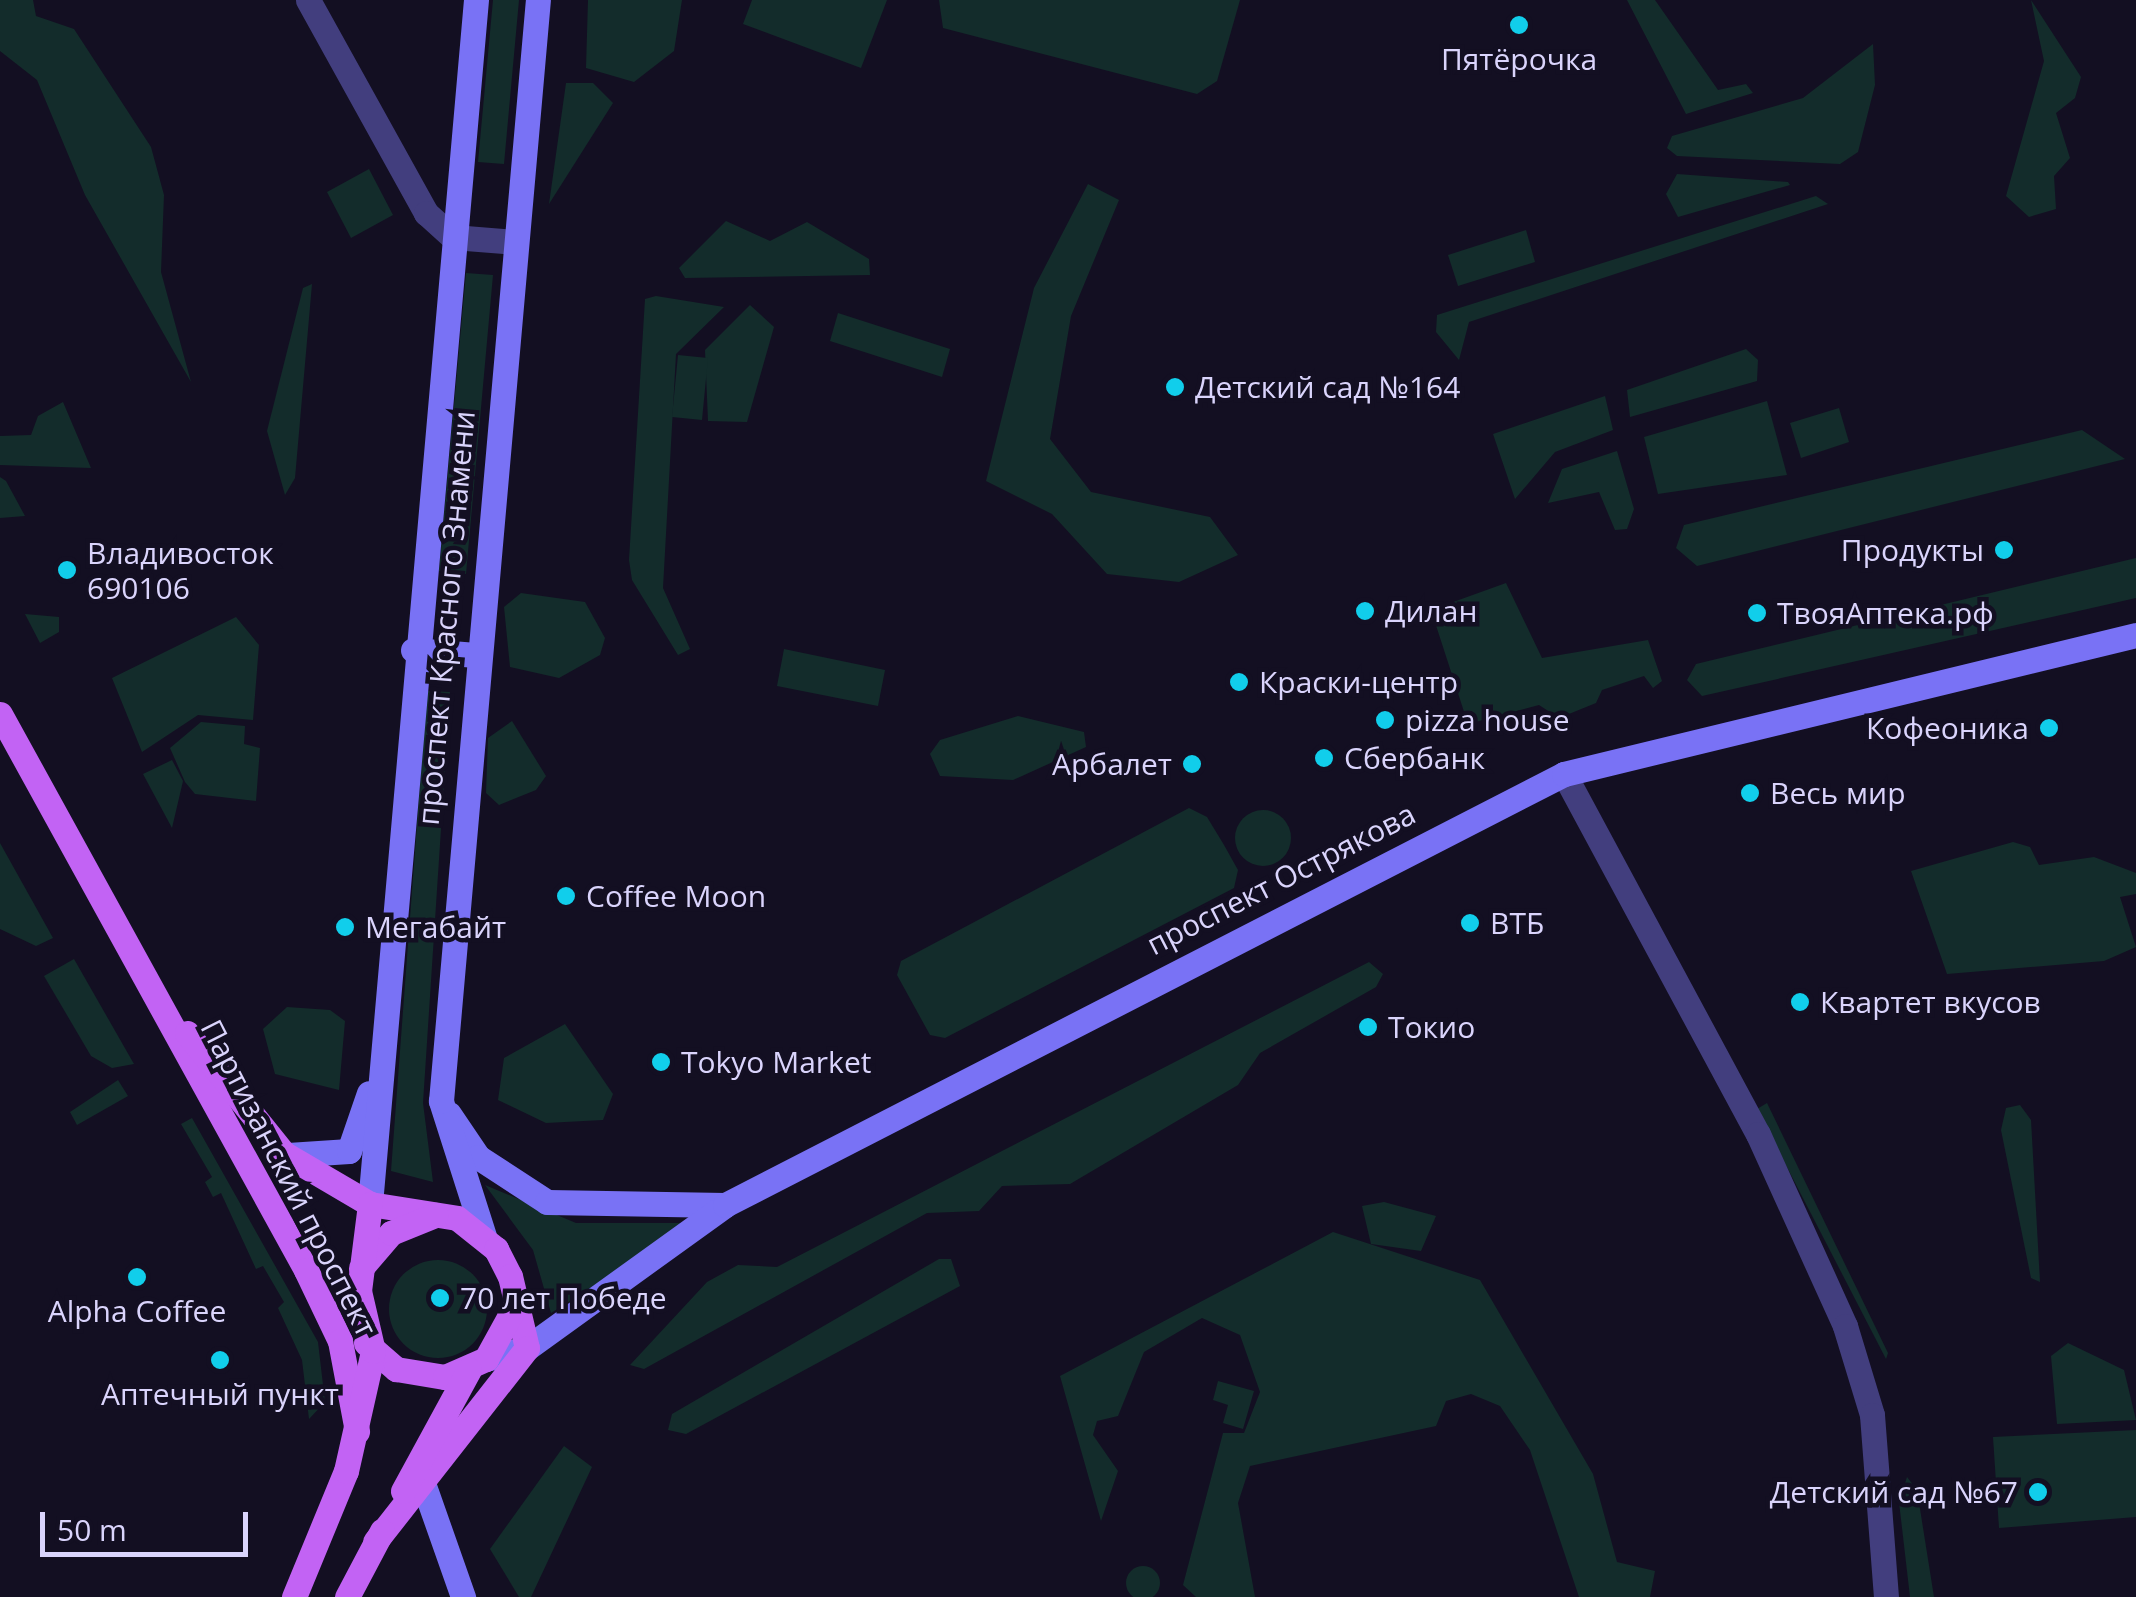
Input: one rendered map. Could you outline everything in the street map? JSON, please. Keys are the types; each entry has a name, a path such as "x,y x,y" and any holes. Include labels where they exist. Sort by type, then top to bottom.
{"main road":[{"name":"проспект Красного Знамени","path":"370,1204 413,650 476,0"},
{"name":"проспект Красного Знамени","path":"484,1236 441,1101 476,655 538,0"},
{"name":"проспект Острякова","path":"527,1348 725,1205 1564,774 2136,635"},
{"path":"413,650 476,655"},
{"name":"Партизанский проспект","path":"0,714 171,1015 306,1270 345,1358 357,1431"},
{"name":"Партизанский проспект","path":"171,1015 282,1154 370,1204"},
{"name":"проспект Красного Знамени","path":"282,1154 349,1151 379,1070"},
{"path":"441,1101 478,1157 547,1202 725,1205"},
{"path":"294,1597 357,1431 373,1351 359,1272 370,1204 443,1213 484,1236 510,1276 514,1308 527,1348"},
{"path":"359,1272 391,1233 443,1213"},
{"path":"306,1270 373,1351 419,1377 527,1348"},
{"path":"346,1597 514,1308"},
{"path":"376,1542 424,1486 527,1348"},
{"path":"424,1486 463,1597"}],"street":[{"path":"308,0 418,203 453,237 515,242"},
{"path":"1564,774 1758,1134 1845,1326 1870,1403 1886,1597"}],"green space":[{"path":"0,0 33,0 36,16 74,29 151,147 164,195 161,272 191,382 85,195 37,80 0,51"},
{"path":"493,0 519,0 504,164 478,162"},
{"path":"588,0 682,0 674,51 634,82 586,68"},
{"path":"752,0 887,0 861,68 743,24"},
{"path":"939,0 1240,0 1217,81 1197,94 943,28"},
{"path":"1627,0 1655,0 1718,90 1746,84 1753,93 1686,114"},
{"path":"2031,0 2081,77 2075,98 2056,113 2070,158 2054,176 2056,209 2029,217 2006,196 2044,61"},
{"path":"1873,44 1875,85 1858,152 1840,164 1677,156 1667,148 1672,136 1803,98"},
{"path":"566,83 593,83 613,103 549,204"},
{"path":"369,169 393,215 351,238 327,192"},
{"path":"1677,174 1790,185 1678,217 1666,194"},
{"path":"1088,184 1119,200 1071,316 1050,439 1091,492 1210,517 1238,555 1179,582 1107,574 1052,514 986,481 1034,288"},
{"path":"1816,196 1828,204 1469,322 1459,360 1436,332 1437,315"},
{"path":"726,221 770,241 807,222 869,259 870,275 685,278 679,268"},
{"path":"1526,230 1535,262 1458,286 1448,255"},
{"path":"466,273 493,275 466,574 439,571"},
{"path":"312,284 295,478 285,495 267,431 303,288"},
{"path":"656,296 724,307 676,354 663,588 690,649 678,655 632,580 629,560 645,299"},
{"path":"750,305 774,327 747,422 708,421 705,350"},
{"path":"838,313 950,349 942,377 830,341"},
{"path":"1746,349 1758,360 1757,381 1630,417 1627,390"},
{"path":"678,355 708,358 702,420 672,417"},
{"path":"1605,396 1613,430 1555,452 1515,499 1493,434"},
{"path":"1767,401 1787,475 1658,494 1644,437"},
{"path":"63,402 91,468 0,465 0,436 31,435 38,416"},
{"path":"1839,408 1849,442 1801,458 1790,423"},
{"path":"2082,430 2125,459 1697,566 1676,548 1684,525"},
{"path":"1617,451 1634,509 1627,529 1615,530 1599,492 1548,503 1562,469"},
{"path":"0,477 6,481 25,516 0,518"},
{"path":"2136,558 2136,598 1702,696 1687,680 1696,664"},
{"path":"1506,583 1542,658 1648,640 1662,681 1653,688 1644,676 1602,690 1596,703 1559,718 1539,705 1468,724 1431,610"},
{"path":"521,593 585,602 605,638 600,655 559,678 510,667 504,607"},
{"path":"25,614 59,617 59,632 40,643"},
{"path":"236,617 259,645 253,720 198,715 142,752 112,678"},
{"path":"784,649 885,670 878,706 777,686"},
{"path":"427,691 450,692 423,1103 433,1182 391,1171"},
{"path":"1018,716 1084,732 1086,747 1013,780 940,776 930,754 940,740"},
{"path":"512,721 546,776 536,790 499,805 486,793 488,738"},
{"path":"201,722 245,726 244,744 260,748 256,801 195,794 185,782 170,748"},
{"path":"172,760 183,781 172,828 143,774"},
{"path":"1189,808 1207,817 1224,845 1238,870 1234,888 945,1038 930,1035 897,975 901,961"},
{"path":"1263,810 1283,818 1291,838 1283,858 1263,866 1243,858 1235,838 1243,818"},
{"path":"2013,842 2030,847 2039,865 2094,857 2136,873 2136,894 2120,897 2136,947 2104,961 1947,974 1911,871"},
{"path":"0,843 53,938 36,946 0,929"},
{"path":"74,959 134,1064 112,1068 91,1056 44,976"},
{"path":"1369,962 1383,974 1376,987 1260,1053 1238,1085 1070,1184 1002,1186 979,1211 927,1213 644,1369 630,1365 707,1282 738,1265 777,1267"},
{"path":"287,1007 330,1010 345,1021 339,1090 275,1074 263,1029"},
{"path":"565,1024 613,1094 603,1120 546,1123 498,1100 504,1058"},
{"path":"118,1080 128,1096 77,1125 70,1112"},
{"path":"1767,1103 1888,1353 1886,1359 1757,1109"},
{"path":"2020,1105 2031,1120 2040,1282 2031,1278 2001,1130 2006,1108"},
{"path":"192,1118 318,1342 325,1402 309,1419 302,1360 278,1308 284,1302 263,1266 256,1269 221,1193 213,1197 205,1182 212,1177 181,1124"},
{"path":"485,1185 576,1223 693,1223 551,1313 533,1250"},
{"path":"1384,1202 1436,1216 1421,1251 1371,1244 1362,1206"},
{"path":"1333,1232 1480,1280 1593,1474 1617,1562 1655,1571 1650,1597 1579,1597 1530,1450 1500,1406 1471,1394 1446,1401 1436,1426 1250,1466 1238,1503 1255,1597 1196,1597 1183,1585 1223,1433 1244,1433 1260,1392 1240,1335 1202,1318 1144,1352 1118,1416 1097,1421 1093,1435 1118,1471 1101,1521 1060,1376"},
{"path":"939,1259 951,1259 960,1286 686,1434 668,1430 672,1414"},
{"path":"438,1260 457,1264 472,1275 483,1290 487,1309 483,1328 472,1343 457,1354 438,1358 419,1354 404,1343 393,1328 389,1309 393,1290 404,1275 419,1264"},
{"path":"2068,1343 2124,1370 2136,1420 2057,1424 2051,1356"},
{"path":"1218,1381 1254,1391 1243,1429 1223,1423 1228,1405 1213,1400"},
{"path":"2136,1430 2136,1517 1999,1528 1993,1437"},
{"path":"564,1446 592,1467 531,1597 519,1597 490,1549"},
{"path":"1907,1477 1917,1490 1934,1597 1910,1597 1899,1502"},
{"path":"1143,1566 1155,1571 1160,1583 1155,1595 1143,1600 1131,1595 1126,1583 1131,1571"}],"place":[{"name":"Пятёрочка","path":"1519,25"},
{"name":"Детский сад №164","path":"1175,387"},
{"name":"Продукты","path":"2004,550"},
{"name":"Владивосток 690106","path":"67,570"},
{"name":"Дилан","path":"1365,611"},
{"name":"ТвояАптека.рф","path":"1757,613"},
{"name":"Краски-центр","path":"1239,682"},
{"name":"pizza house","path":"1385,720"},
{"name":"Кофеоника","path":"2049,728"},
{"name":"Сбербанк","path":"1324,758"},
{"name":"Арбалет","path":"1192,764"},
{"name":"Весь мир","path":"1750,793"},
{"name":"Coffee Moon","path":"566,896"},
{"name":"ВТБ","path":"1470,923"},
{"name":"Мегабайт","path":"345,927"},
{"name":"Квартет вкусов","path":"1800,1002"},
{"name":"Токио","path":"1368,1027"},
{"name":"Tokyo Market","path":"661,1062"},
{"name":"Alpha Coffee","path":"137,1277"},
{"name":"70 лет Победе","path":"440,1298"},
{"name":"Аптечный пункт","path":"220,1360"},
{"name":"Детский сад №67","path":"2038,1492"}]}
